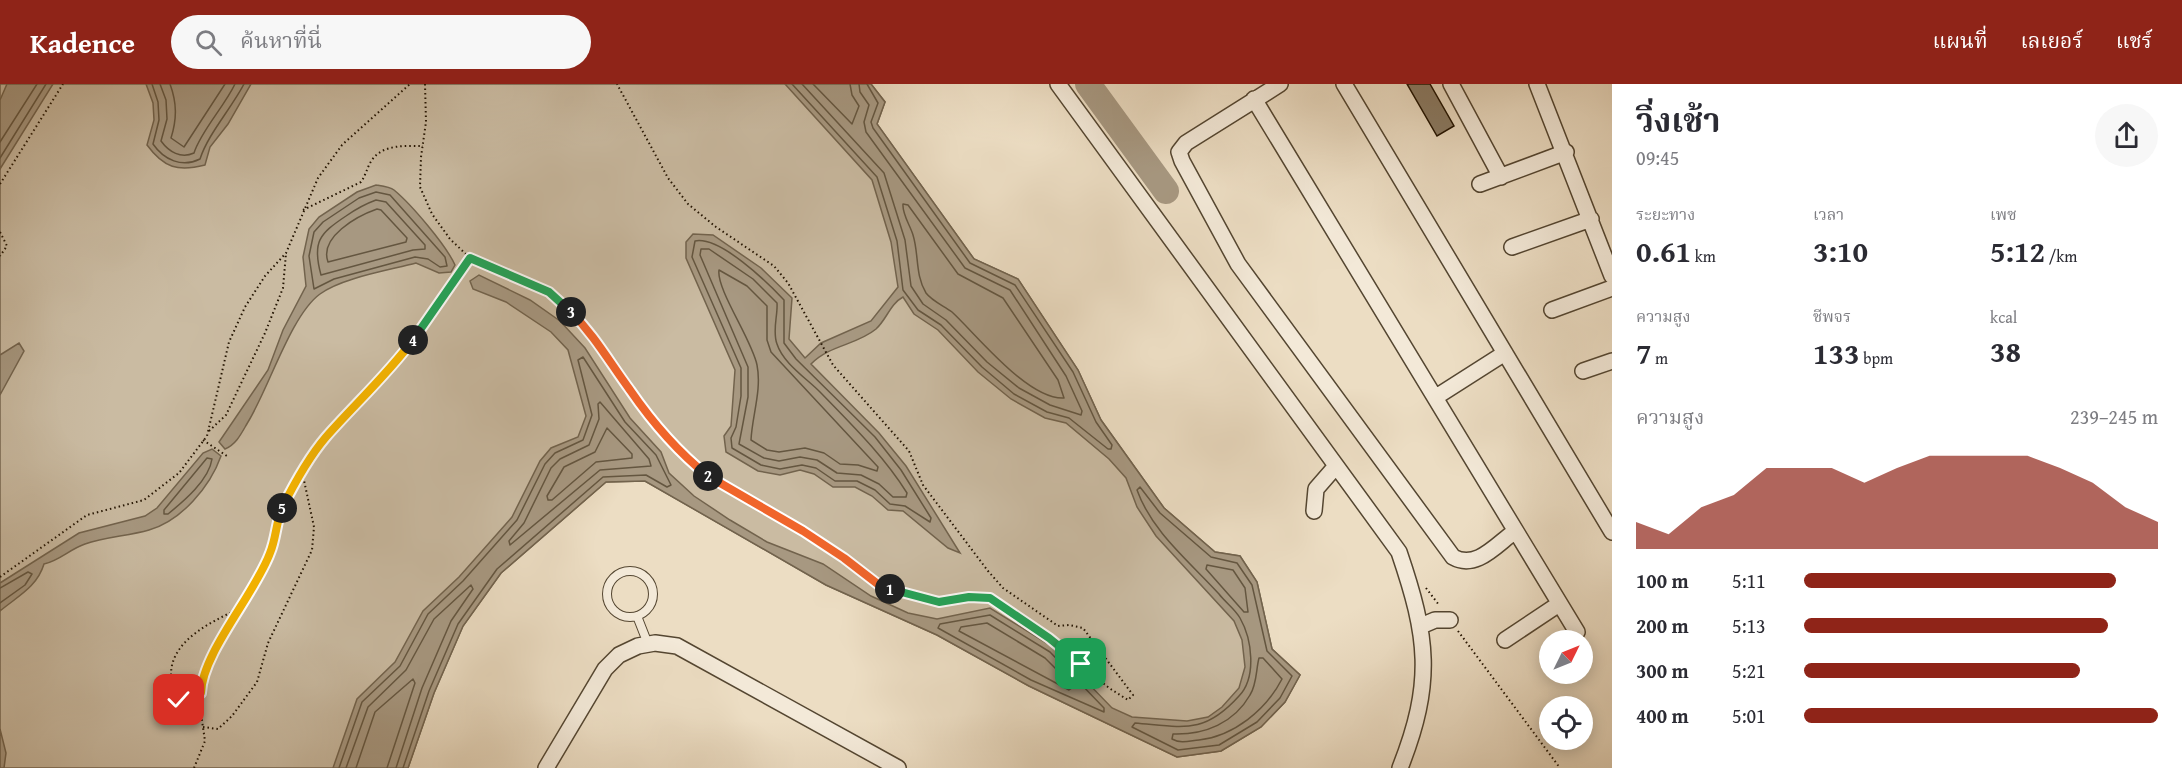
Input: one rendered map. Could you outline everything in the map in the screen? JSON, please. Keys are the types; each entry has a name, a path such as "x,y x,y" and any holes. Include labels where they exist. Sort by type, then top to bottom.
{"street":[{"path":"1058,84 1399,552 1421,626 1424,669 1415,729 1400,768"},
{"path":"1280,84 1185,143 1179,152 1182,162 1238,264 1453,557 1462,562 1474,562 1514,532"},
{"path":"1344,84 1612,532"},
{"path":"1451,84 1501,177"},
{"path":"1537,84 1566,152 1612,276"},
{"path":"1254,99 1436,397 1514,532 1576,630"},
{"path":"1480,184 1566,152"},
{"path":"1512,247 1591,219"},
{"path":"1551,310 1612,288"},
{"path":"1436,397 1505,353"},
{"path":"1583,371 1612,361"},
{"path":"1314,511 1316,489 1336,466"},
{"path":"1505,640 1559,604"},
{"path":"1421,626 1435,620 1450,620"},
{"path":"546,768 605,669 620,655 648,644 677,646 898,768"}],"lane":[{"path":"628,571 642,574 652,586 652,600 644,613 637,616 622,615 611,605 608,598 610,584 621,573 628,571"},
{"path":"637,616 648,644"}],"path":[{"path":"0,184 63,84"},
{"path":"207,432 226,415 265,333 283,288 286,253 318,178 342,145 410,84"},
{"path":"425,84 426,122 420,187 432,214 450,239 470,258 549,292 598,341 630,391 681,454 713,480 803,531 879,585 911,596 939,602 969,597 990,598 1049,638 1109,688 1128,700 1132,695 1083,628 1069,625 1058,626 1003,588 988,571 923,485 909,451 833,365 788,283 774,266 716,227 688,204 668,178 617,84"},
{"path":"303,210 361,182 367,174 370,162 380,152 399,146 423,146"},
{"path":"0,232 7,246 0,256"},
{"path":"0,577 87,515 105,509 123,508 144,500 179,473 207,432 233,333 245,307 265,276 286,253"},
{"path":"194,768 205,741 202,683 215,652 271,552 280,511 302,471 325,438 407,349 470,258"},
{"path":"203,440 225,455"},
{"path":"203,727 218,729 232,716 257,682 268,643 312,550 314,526 302,471"},
{"path":"1425,586 1560,768"},
{"path":"201,693 179,700 169,672 174,657 197,632 215,620 241,608"}],"shaded area":[{"path":"0,84 871,84 885,102 877,124 974,259 1018,279 1078,370 1101,420 1164,508 1215,552 1240,556 1257,582 1272,649 1300,675 1285,702 1261,727 1221,751 1177,757 1029,686 937,635 826,585 645,481 606,482 501,573 463,626 434,693 408,768 0,768"}],"water":[{"path":"7,84 53,84 0,169 0,100"},
{"path":"146,84 251,84 228,124 210,147 205,165 179,168 159,159 147,145 154,120 153,103"},
{"path":"785,84 871,84 885,102 877,124 974,259 1018,279 1078,370 1101,420 1164,508 1215,552 1240,556 1257,582 1272,649 1300,675 1285,702 1261,727 1221,751 1177,757 1029,686 937,635 826,585 645,481 606,482 501,573 463,626 434,693 408,768 333,768 357,699 395,662 423,611 459,577 512,517 540,461 551,448 578,437 586,416 568,350 551,332 506,302 473,289 470,281 479,275 530,300 560,321 585,348 630,418 661,452 669,473 694,496 767,542 823,564 871,596 908,613 937,619 990,608 1053,647 1112,708 1132,717 1187,721 1208,717 1222,707 1239,688 1245,667 1242,640 1234,621 1156,536 1137,507 1126,478 1109,459 1066,423 1045,418 1011,399 978,372 938,330 914,314 903,297 876,329 860,339 826,353 811,364 879,433 906,466 960,553 948,548 903,511 888,510 872,496 855,487 833,487 814,474 800,470 780,475 758,471 726,452 724,436 731,426 735,370 686,258 686,242 693,234 713,235 761,268 792,298 789,339 805,358 821,343 871,321 898,287 891,242 872,180"},
{"path":"376,185 394,190 418,215 436,236 455,265 451,272 439,273 416,263 340,283 320,294 299,318 241,434 233,444 225,449 219,442 268,370 283,330 306,286 303,257 309,229 319,217 357,192"},
{"path":"19,343 24,351 0,395 0,355"},
{"path":"212,449 221,456 216,468 202,491 183,511 161,526 85,544 44,564 32,585 0,611 0,583 79,533 145,516 157,508 203,453"},
{"path":"0,729 6,753 4,768 0,768"}],"building":[{"path":"1407,84 1430,84 1454,126 1437,136"}],"waterway":[{"path":"1088,84 1166,191"}],"route":[{"path":"179,700 201,693 202,683 215,652 246,601 271,552 280,511 296,479 325,438 378,384 407,349 470,258 549,292 598,341 630,391 681,454 713,480 745,496 803,531 879,585 911,596 939,602 969,597 990,598 1049,638 1081,664"}]}
